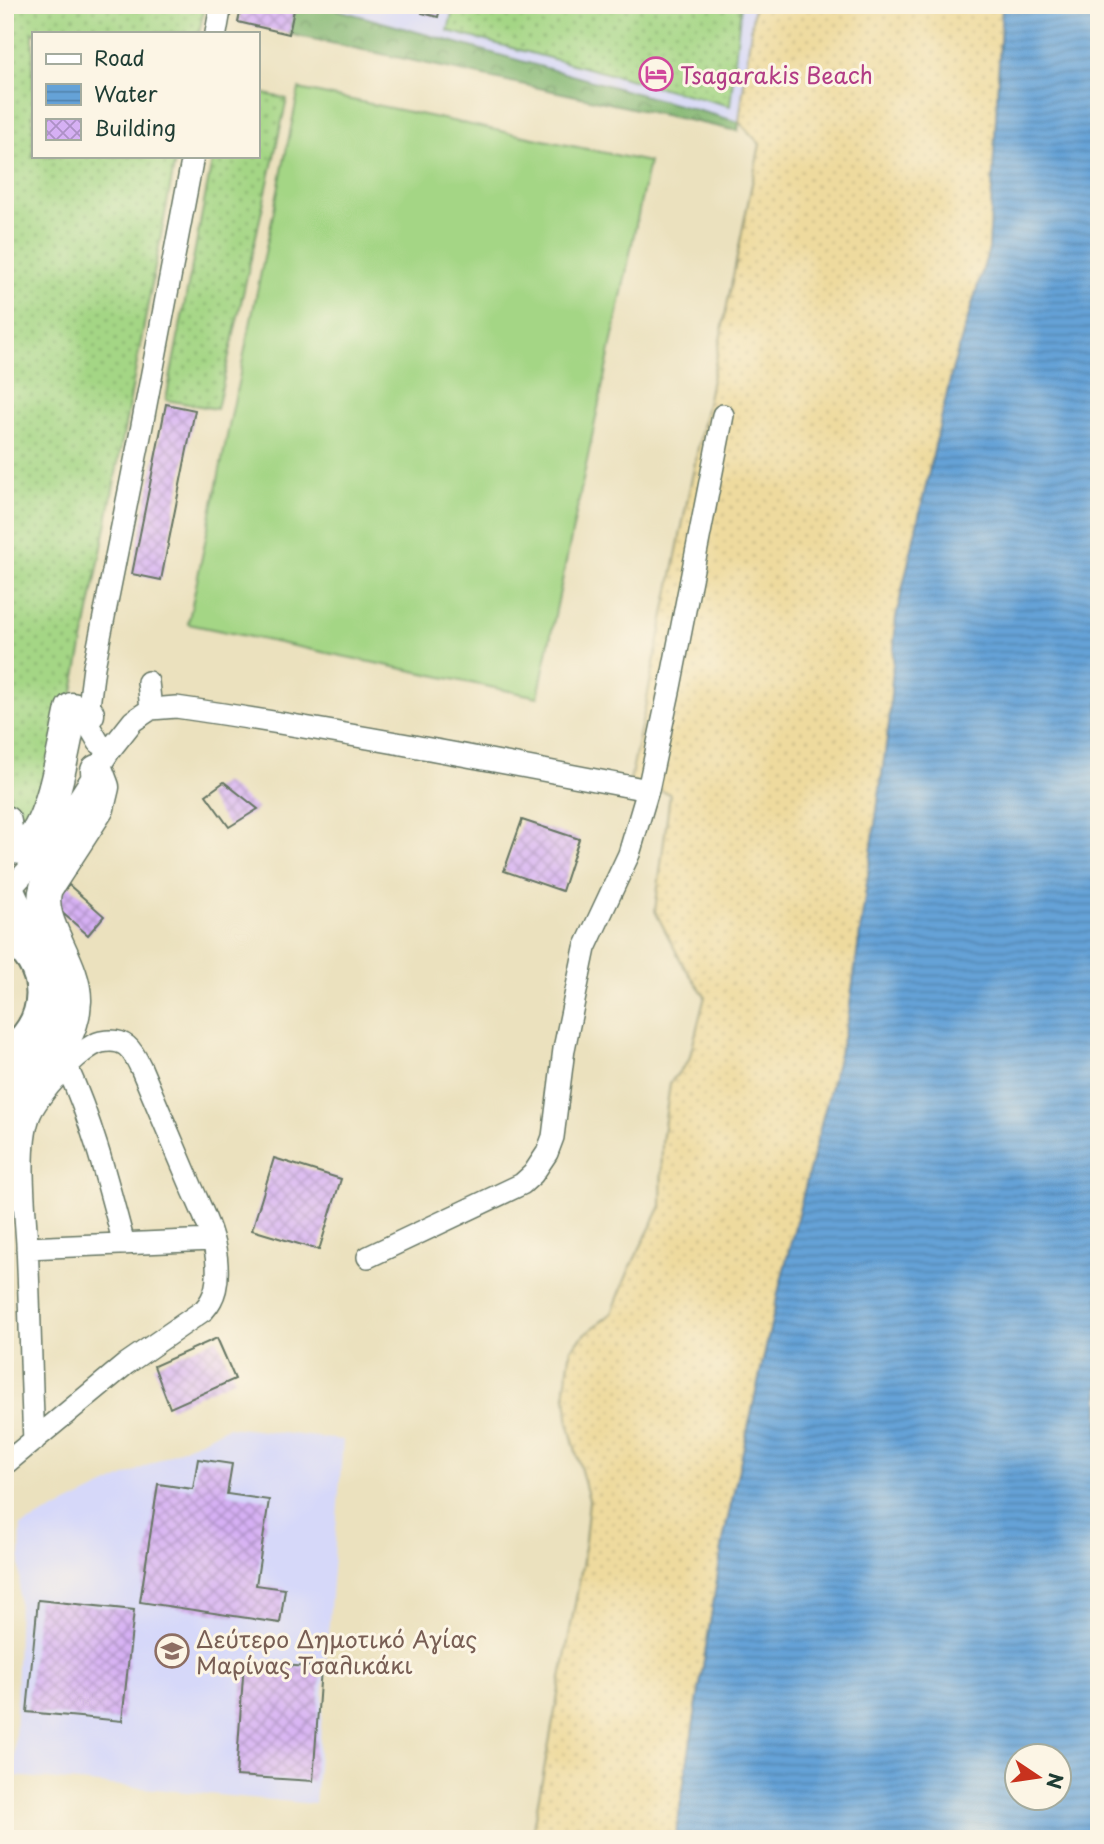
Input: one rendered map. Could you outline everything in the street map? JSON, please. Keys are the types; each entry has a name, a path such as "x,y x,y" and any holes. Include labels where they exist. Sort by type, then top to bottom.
{"street":[{"path":"5,822 7,839 14,847 23,848 33,841 48,811 72,709 88,714"},
{"path":"5,1121 10,1120 15,1102 25,1083 40,1071 60,1046 73,1017 73,983 49,923 44,898 53,876 98,808 103,787 103,761"},
{"path":"5,1079 16,1051 34,1035 46,1001 44,977 6,892"},
{"path":"5,931 21,940 34,955"}],"lane":[{"path":"216,32 221,5"},
{"path":"103,761 99,743 89,726 94,667 193,158"},
{"path":"368,1257 522,1184 533,1174 547,1153 553,1137 564,1049 586,948 629,854 648,790 723,415"},
{"path":"148,682 150,709"},
{"path":"6,892 43,855 103,761 133,721 150,709 176,707 302,727 648,790"},
{"path":"5,1464 34,1441 126,1364 204,1310 212,1301 216,1289 218,1264 212,1240 141,1068 131,1049 122,1042 109,1040 96,1043 82,1052 40,1097 29,1117 24,1158 34,1441"},
{"path":"67,1067 90,1122 124,1244"},
{"path":"27,1248 212,1240"}],"shaded area":[{"name":"Tsagarakis Beach","path":"321,5 754,5 739,122 395,26"},
{"name":"Δεύτερο Δημοτικό Αγίας Μαρίνας Τσαλικάκι","path":"228,1427 343,1440 315,1804 14,1776 21,1526"}],"green space":[{"path":"12,5 205,5 199,32 32,32 32,158 176,158 63,741 29,841 9,814 5,191"},
{"path":"295,5 321,5 739,122 738,131 289,34"},
{"name":"Tsagarakis Beach","path":"454,5 741,5 730,106 448,31"},
{"path":"299,89 649,162 538,697 188,624"},
{"path":"259,92 287,99 217,409 166,400 213,158 259,158"}],"sand":[{"path":"754,5 1002,5 989,249 953,367 896,617 889,724 848,1019 779,1289 724,1536 675,1839 531,1839 583,1561 589,1500 569,1426 565,1387 571,1349 612,1313 629,1270 661,1206 662,1142 670,1083 689,1060 705,996 683,965 655,911 670,794 630,781 760,144 739,122"}],"water":[{"path":"1002,5 1099,5 1099,1839 675,1839 724,1536 779,1289 848,1019 889,724 896,617 953,367 989,249"}],"building":[{"path":"242,5 295,5 289,34 238,22"},
{"path":"424,5 441,5 438,17 422,13"},
{"path":"166,404 195,410 161,580 132,574"},
{"path":"224,782 258,809 229,827 206,795"},
{"path":"522,820 579,839 562,891 504,871"},
{"path":"69,885 104,916 88,935 52,904"},
{"path":"274,1158 341,1179 319,1250 252,1230"},
{"path":"217,1338 235,1379 170,1408 154,1366"},
{"path":"198,1459 232,1464 227,1494 269,1500 256,1585 285,1589 280,1623 140,1602 158,1484 193,1489"},
{"path":"38,1600 134,1610 122,1721 27,1712"},
{"path":"244,1662 321,1668 313,1781 236,1776"}],"place":[{"name":"Tsagarakis Beach","path":"656,74"},
{"name":"Δεύτερο Δημοτικό Αγίας Μαρίνας Τσαλικάκι","path":"172,1651"}]}
